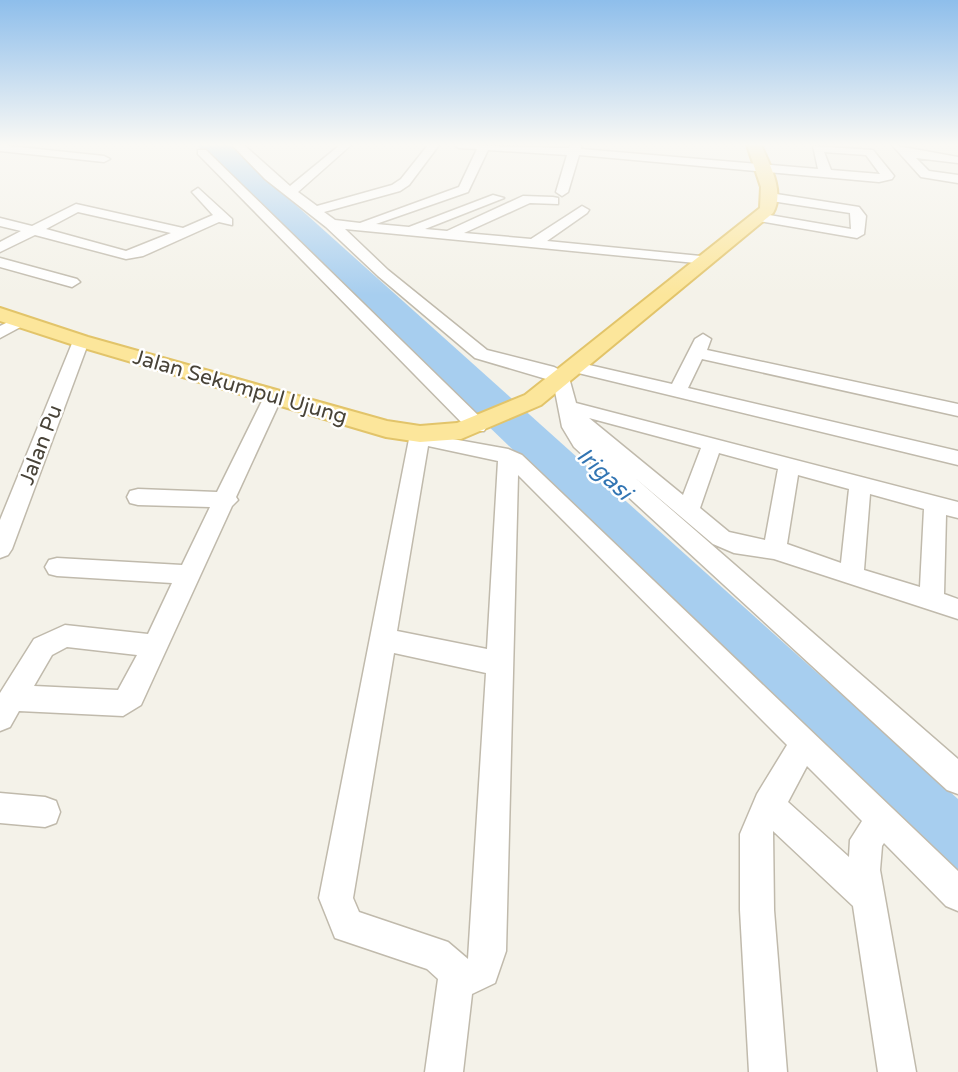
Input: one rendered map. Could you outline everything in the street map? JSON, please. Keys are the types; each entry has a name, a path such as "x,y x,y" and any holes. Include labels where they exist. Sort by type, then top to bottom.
{"main road":[{"path":"569,373 758,217 769,207 769,197"},
{"name":"Jalan Sekumpul Ujung","path":"10,318 386,429 423,434 444,434 480,425 533,400 569,373"}],"street":[{"path":"2,222 126,255 138,253 184,232 224,219 201,195"},
{"path":"246,195 480,425"},
{"path":"294,195 481,354 548,371 677,391 958,458"},
{"path":"315,211 371,195"},
{"path":"362,225 447,195"},
{"path":"449,234 528,199 557,195"},
{"path":"405,231 504,196"},
{"path":"758,217 857,234 859,216 854,211 769,197"},
{"path":"0,248 72,209 82,208 184,232"},
{"path":"536,242 582,210"},
{"path":"331,225 362,225 706,260"},
{"path":"0,262 72,282"},
{"path":"0,333 10,318"},
{"name":"Jalan Pu","path":"0,549 81,341"},
{"path":"677,391 700,346 958,410"},
{"path":"569,373 570,410 575,434 581,442 958,779"},
{"path":"6,708 123,703 131,696 227,500 273,397"},
{"path":"570,410 947,507 932,601"},
{"path":"570,410 708,530 734,544 779,551 852,577 958,609"},
{"path":"444,1072 456,978 448,962 436,954 347,926 338,909 337,879 423,434 435,442 508,456 958,894"},
{"path":"688,512 712,445"},
{"path":"456,978 477,976 484,970 488,951 508,456"},
{"path":"779,551 773,545 789,466"},
{"path":"852,577 860,485"},
{"path":"138,496 227,500"},
{"path":"57,567 191,575"},
{"path":"6,708 43,648 53,640 65,636 155,646"},
{"path":"383,639 500,664"},
{"path":"768,1072 756,852 760,822 803,745"},
{"path":"768,806 868,897"},
{"path":"0,808 45,812"},
{"path":"883,820 866,840 864,870 897,1072"}],"water":[{"path":"249,195 285,195 958,799 958,879"}],"water label":[{"name":"Irigasi","path":"604,474"}]}
